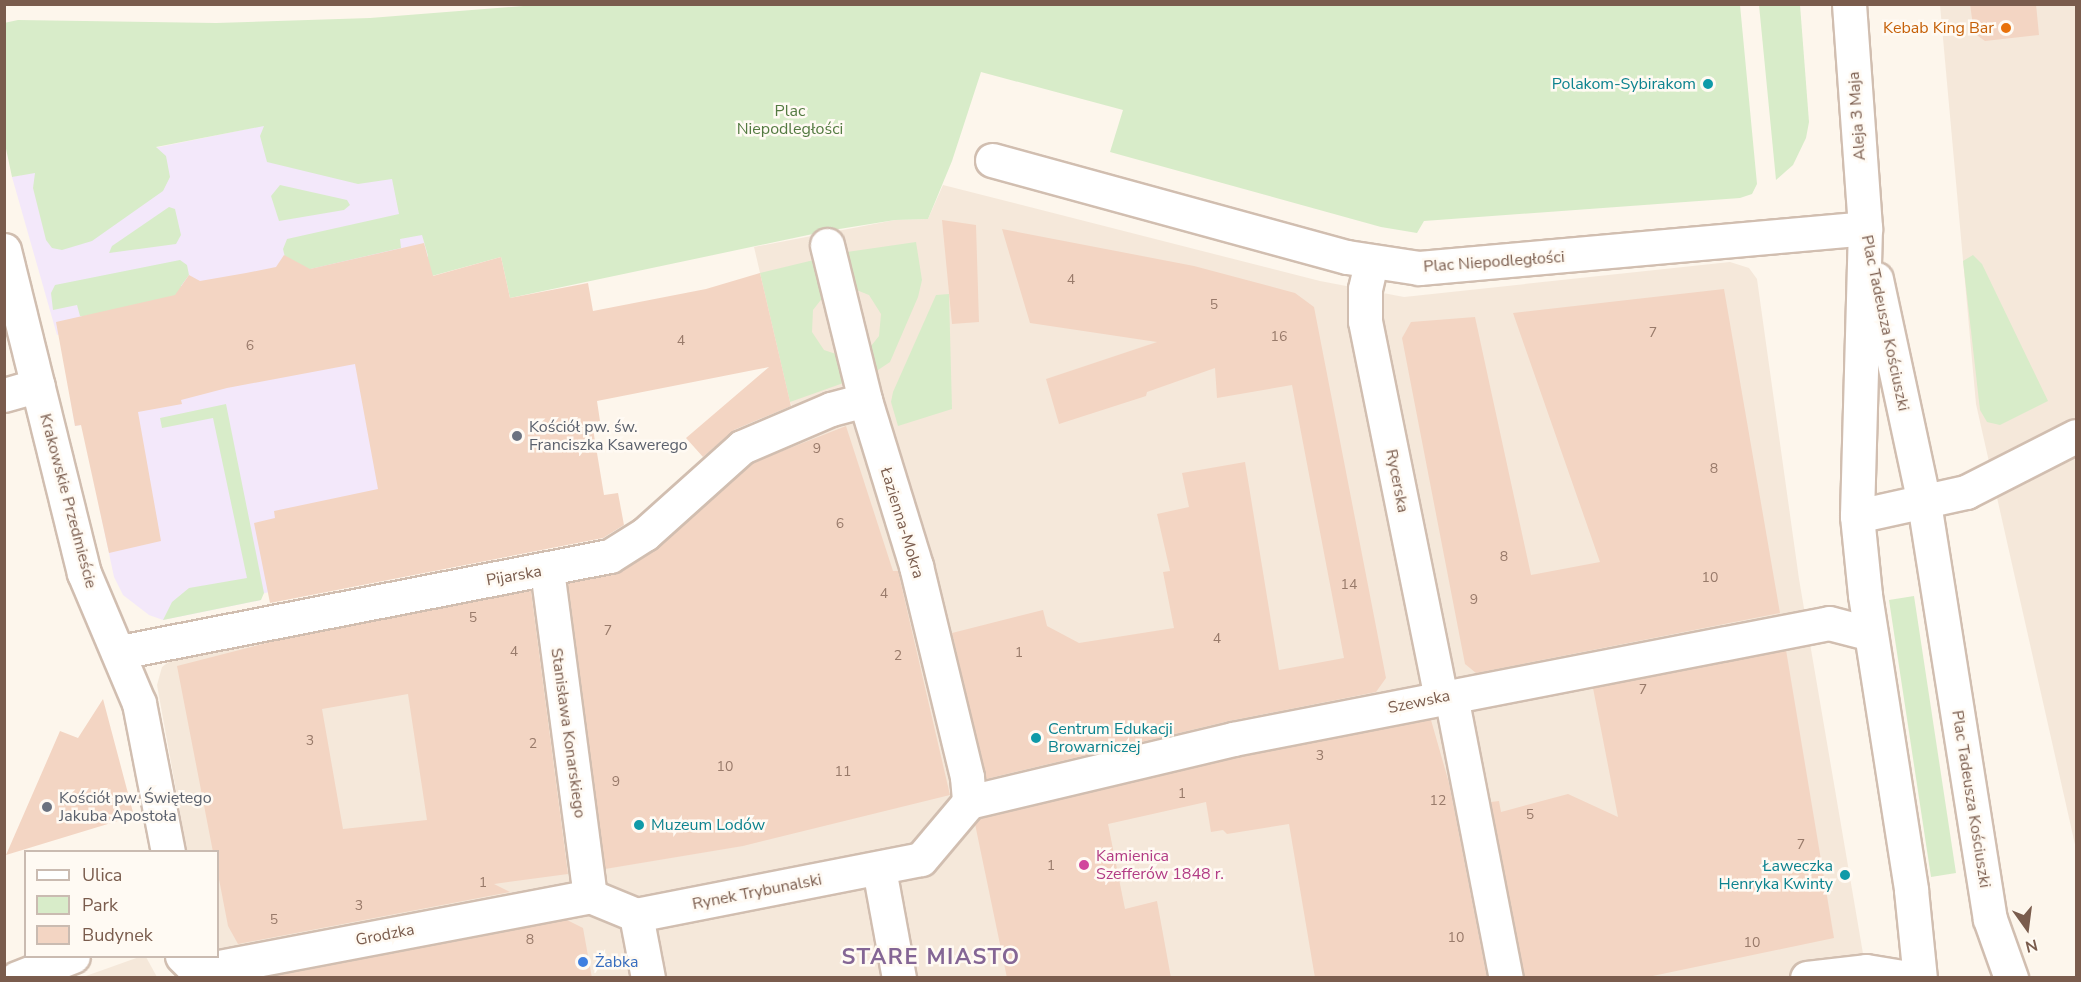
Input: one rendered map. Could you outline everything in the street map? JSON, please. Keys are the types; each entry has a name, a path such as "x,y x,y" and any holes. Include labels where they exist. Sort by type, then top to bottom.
{"street":[{"name":"Aleja 3 Maja","path":"1849,4 1865,228"},
{"name":"Plac Niepodległości","path":"992,160 1371,263 1439,267 1865,228"},
{"name":"Plac Tadeusza Kościuszki","path":"1865,228 1924,504 1990,919 2011,978"},
{"name":"Plac Tadeusza Kościuszki","path":"1865,228 1857,516 1871,634 1920,978"},
{"name":"Łazienna-Mokra","path":"827,245 865,400 916,566 967,777 969,802"},
{"name":"Krakowskie Przedmieście","path":"4,250 84,573 120,652 139,703 151,749 168,850"},
{"name":"Rycerska","path":"1371,263 1364,299 1365,321 1506,978"},
{"path":"4,395 38,385"},
{"name":"Pijarska","path":"120,652 387,597 583,564 627,548 742,447 775,430 865,400"},
{"path":"1857,516 1924,504 1994,480 2076,436"},
{"name":"Stanisława Konarskiego","path":"547,570 590,896"},
{"name":"Szewska","path":"969,802 1131,761 1829,623 1871,634"},
{"name":"Rynek Trybunalski","path":"636,915 921,859 969,802"},
{"path":"879,869 899,978"},
{"path":"590,896 636,915 648,978"},
{"name":"Grodzka","path":"183,958 192,966 214,968 590,896"},
{"path":"17,978 70,958"},
{"path":"168,958 171,978"},
{"path":"1807,978 1866,971 1908,978"}],"shaded area":[{"path":"1940,5 2076,5 2076,849 1976,404"},
{"path":"389,100 428,257 442,450 290,587 261,594 261,600 163,620 149,615 123,595 114,577 89,458 87,424 75,426 70,396 81,394 68,333 57,335 12,177"},
{"path":"943,185 1320,281 1404,297 1730,262 1749,268 1757,279 1799,579 1867,977 208,977 219,958 219,850 187,850 157,685 162,667 179,654 519,582 549,592 735,464 807,434 790,402 754,247 895,220 928,219"},
{"path":"136,958 147,958 157,977 83,977"}],"green space":[{"path":"548,4 1740,5 1757,184 1752,194 1740,198 1424,221 1417,233 1381,227 1110,152 1123,110 981,72 952,161 928,219 895,220 827,231 510,298 501,257 421,279 428,256 422,235 400,239 401,248 289,274 283,249 287,239 399,214 392,179 358,184 267,162 260,136 264,126 156,147 166,156 170,177 163,191 92,241 62,250 52,248 46,240 33,188 35,173 12,177 5,144 4,23 18,20 216,23 370,18"},
{"path":"1759,5 1800,5 1809,122 1806,138 1793,165 1776,180"},
{"path":"280,185 347,200 350,205 344,210 279,221 271,196"},
{"path":"169,207 175,209 181,235 176,244 109,253 112,246"},
{"path":"916,242 922,280 918,297 890,362 872,374 867,351 879,336 881,314 869,295 849,287 840,253"},
{"path":"1973,255 1982,264 2048,401 2000,425 1987,422 1980,410 1963,261"},
{"path":"818,259 827,292 813,310 812,332 824,350 845,357 849,381 790,402 760,273"},
{"path":"180,260 187,265 189,275 181,286 192,294 85,316 80,316 77,305 53,310 51,293 55,285"},
{"path":"949,294 952,409 898,426 891,402 893,392 936,295"},
{"path":"226,404 264,593 261,600 163,620 172,602 189,588 247,578 213,418 162,428 160,418"},
{"path":"1914,596 1956,873 1931,877 1889,600"}],"building":[{"name":"Kebab King Bar","path":"1970,4 2036,4 2039,35 1985,41 1974,33"},
{"path":"942,220 976,225 979,322 952,324"},
{"path":"1002,229 1194,266 1295,293 1314,307 1386,678 1376,692 1229,721 986,779 952,633 1043,610 1047,626 1079,643 1174,628 1163,572 1170,571 1157,514 1189,507 1182,473 1245,462 1279,670 1344,658 1292,385 1217,398 1215,368 1147,392 1146,396 1059,424 1046,379 1157,342 1030,323"},
{"path":"424,243 433,276 501,257 510,298 588,283 593,311 706,289 760,273 791,406 734,430 703,457 686,438 769,367 597,401 600,421 592,423 604,495 618,493 624,525 603,538 270,603 254,523 275,518 274,511 378,489 355,364 227,388 181,400 182,404 138,412 161,541 109,553 81,425 75,426 56,322 175,295 189,275 200,281 276,267 284,255 310,269"},
{"path":"1724,289 1780,613 1476,673 1465,664 1402,338 1411,322 1475,317 1531,575 1600,562 1513,313"},
{"path":"846,426 893,571 898,571 950,795 743,846 605,869 568,583 620,572 658,548 752,463"},
{"path":"531,591 568,874 494,884 510,892 238,944 228,926 219,879 219,850 213,850 177,666 278,640","holes":["408,694 427,820 343,829 322,709"]},
{"path":"1786,650 1834,938 1643,978 1524,978 1491,802 1499,801 1501,812 1568,794 1618,817 1593,688"},
{"name":"Kościół pw. Świętego Jakuba Apostoła","path":"103,699 134,816 6,855 60,731 78,738"},
{"path":"1431,720 1449,783 1487,978 1315,978 1289,824 1227,834 1223,830 1211,832 1206,802 1108,824 1125,909 1157,901 1171,978 1007,978 975,824 979,819 1237,757"},
{"path":"567,920 583,928 592,978 264,978"}],"place":[{"name":"Kebab King Bar","path":"2006,28"},
{"name":"Polakom-Sybirakom","path":"1708,84"},
{"name":"Kościół pw. św. Franciszka Ksawerego","path":"517,436"},
{"name":"Centrum Edukacji Browarniczej","path":"1036,738"},
{"name":"Kościół pw. Świętego Jakuba Apostoła","path":"47,807"},
{"name":"Muzeum Lodów","path":"639,825"},
{"name":"Kamienica Szefferów 1848 r.","path":"1084,865"},
{"name":"Ławeczka Henryka Kwinty","path":"1845,875"},
{"name":"Żabka","path":"583,962"}],"district":[{"name":"STARE MIASTO","path":"931,958"}]}
